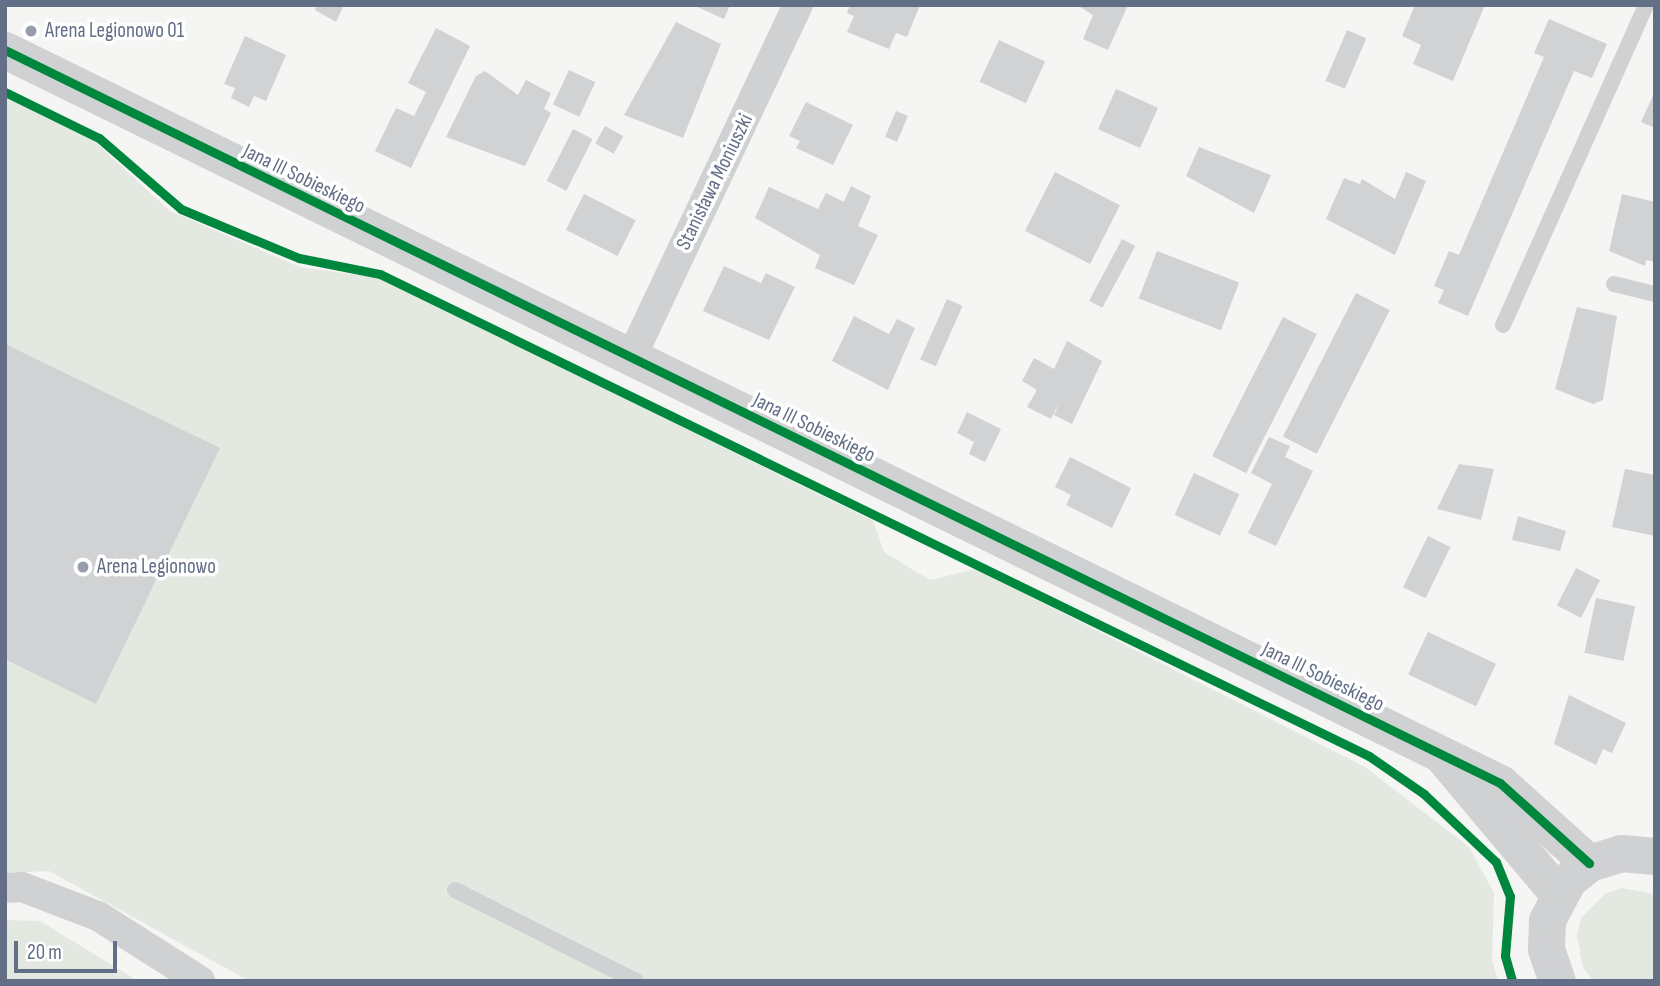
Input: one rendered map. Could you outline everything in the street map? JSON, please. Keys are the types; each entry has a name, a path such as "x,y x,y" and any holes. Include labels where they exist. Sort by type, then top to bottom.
{"street":[{"name":"Stanisława Moniuszki","path":"631,358 798,5"},
{"name":"Jana III Sobieskiego","path":"5,50 1500,783 1589,863"},
{"name":"Jana III Sobieskiego","path":"1441,754 1558,894"},
{"path":"1557,981 1546,949 1547,920 1558,894 1589,863 1621,853 1654,853"},
{"path":"5,888 22,887 98,916 200,981"}],"lane":[{"path":"1503,325 1646,5"},
{"path":"1614,284 1655,294"},
{"path":"455,890 636,981"}],"shaded area":[{"path":"5,97 93,140 170,211 300,267 381,278 873,521 884,552 930,580 976,569 1365,767 1469,847 1494,893 1492,961 1498,981 249,981 49,871 5,873"},
{"path":"1621,888 1655,894 1655,981 1594,981 1583,968 1577,935 1581,918 1605,894"},
{"path":"5,920 40,921 138,981 5,981"}],"building":[{"path":"317,5 344,5 336,22 315,10"},
{"path":"693,5 730,5 724,19"},
{"path":"850,5 920,5 907,37 896,33 889,49 847,32 854,16 847,13"},
{"path":"1077,5 1128,5 1108,50 1083,39 1093,15"},
{"path":"1415,5 1485,5 1453,81 1413,64 1421,45 1402,36"},
{"path":"1549,19 1607,44 1592,78 1574,71 1468,316 1438,303 1444,290 1434,286 1449,251 1459,255 1544,57 1534,53"},
{"path":"676,22 721,44 683,138 624,115"},
{"path":"436,28 470,46 411,168 375,151 396,108 414,116 426,92 408,83"},
{"path":"1347,30 1366,38 1345,89 1326,81"},
{"path":"245,36 286,55 266,101 254,96 249,107 231,98 235,88 224,84"},
{"path":"999,40 1045,62 1026,103 980,82"},
{"path":"569,70 595,82 579,117 553,104"},
{"path":"485,71 518,95 526,80 551,93 544,109 551,113 525,166 446,137 476,76"},
{"path":"1116,89 1158,108 1140,148 1098,129"},
{"path":"1655,91 1655,128 1641,122"},
{"path":"806,102 853,125 833,165 796,148 800,141 789,136"},
{"path":"896,111 908,116 897,142 885,137"},
{"path":"605,126 623,136 614,154 595,143"},
{"path":"573,129 593,139 566,191 547,181"},
{"path":"1199,147 1271,175 1254,213 1186,176"},
{"path":"1055,172 1120,205 1090,264 1025,231"},
{"path":"1406,172 1426,181 1395,255 1326,219 1344,178 1360,184 1362,179 1395,199"},
{"path":"851,186 871,196 858,226 878,235 854,285 815,268 820,255 755,218 769,187 818,209 826,193 844,202"},
{"path":"584,194 636,220 618,256 566,230"},
{"path":"1622,194 1655,202 1655,262 1646,260 1645,266 1609,251"},
{"path":"1122,239 1135,246 1102,308 1089,301"},
{"path":"1157,251 1239,283 1221,330 1139,299"},
{"path":"724,266 761,283 766,273 795,287 769,340 703,311"},
{"path":"1356,293 1390,310 1317,454 1283,436"},
{"path":"947,299 963,306 936,366 920,359"},
{"path":"1577,307 1617,316 1603,400 1593,404 1555,389"},
{"path":"854,316 889,334 897,319 915,328 888,390 832,361"},
{"path":"1283,317 1317,334 1246,473 1212,456"},
{"path":"1067,341 1102,361 1072,424 1054,415 1060,401 1051,419 1027,407 1037,390 1022,381 1034,358 1054,369"},
{"name":"Arena Legionowo","path":"5,344 220,448 96,704 5,659"},
{"path":"967,412 1001,429 985,462 969,454 974,442 957,433"},
{"path":"1269,437 1290,446 1285,457 1313,471 1276,546 1248,533 1272,484 1251,473"},
{"path":"1070,457 1131,488 1112,528 1066,505 1071,495 1055,487"},
{"path":"1459,464 1494,469 1481,520 1437,509"},
{"path":"1625,469 1655,475 1655,536 1612,527"},
{"path":"1194,473 1239,494 1220,536 1175,515"},
{"path":"1518,516 1566,531 1560,551 1512,540"},
{"path":"1428,536 1450,547 1425,598 1403,587"},
{"path":"1576,568 1600,580 1581,618 1557,605"},
{"path":"1596,598 1635,606 1623,661 1584,653"},
{"path":"1428,632 1496,664 1476,706 1408,675"},
{"path":"1569,695 1626,723 1612,753 1603,749 1596,765 1554,744"}],"cycle path":[{"path":"5,50 1500,783 1589,863"},
{"path":"5,92 99,138 181,209 299,258 380,274 1369,756 1424,794 1496,862 1510,896 1505,956 1512,981"}],"place":[{"name":"Arena Legionowo 01","path":"31,31"},
{"name":"Arena Legionowo","path":"83,567"}]}
